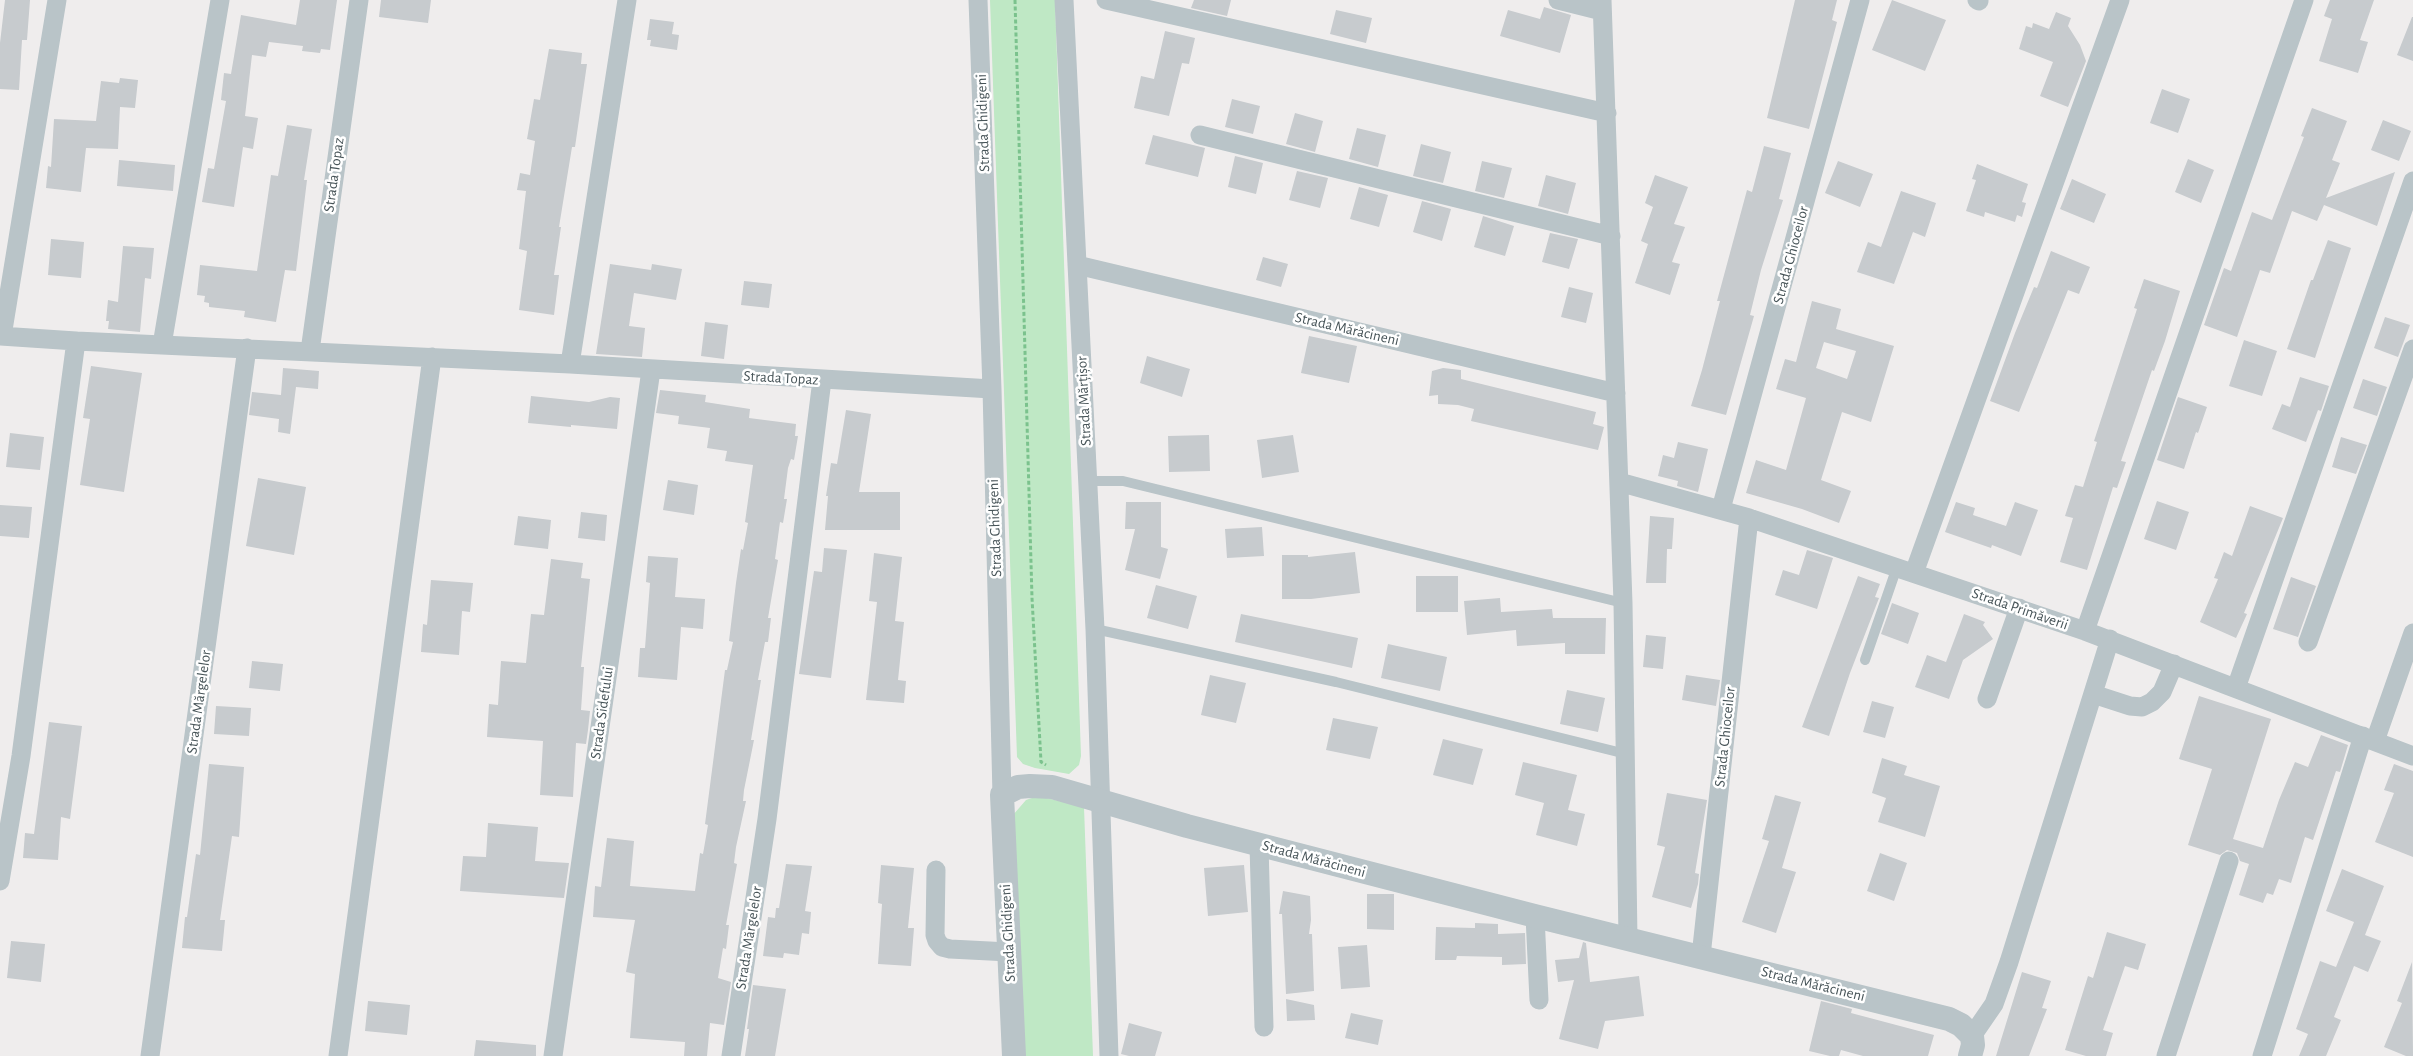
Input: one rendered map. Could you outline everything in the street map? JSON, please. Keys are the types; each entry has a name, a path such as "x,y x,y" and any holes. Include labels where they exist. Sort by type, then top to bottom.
{"street":[{"name":"Strada Topaz","path":"57,0 1,336 162,345 310,350 992,389"},
{"path":"162,345 220,0"},
{"name":"Strada Topaz","path":"310,350 359,0"},
{"path":"570,364 627,0"},
{"name":"Strada Ghidigeni","path":"978,0 992,389 1002,795 1014,1056"},
{"name":"Strada Mărțișor","path":"1064,0 1095,629 1109,1056"},
{"path":"1106,0 1607,113"},
{"path":"1558,0 1602,6 1623,603 1628,939"},
{"name":"Strada Ghioceilor","path":"1721,509 1860,0"},
{"path":"1906,570 2120,0"},
{"path":"2086,631 2304,0"},
{"path":"1200,135 1611,236"},
{"path":"2236,688 2413,181"},
{"name":"Strada Mărăcineni","path":"1078,265 1616,393"},
{"path":"0,881 21,756 76,341"},
{"name":"Strada Mărgelelor","path":"150,1056 247,348"},
{"path":"2308,642 2413,349"},
{"path":"338,1056 432,357"},
{"name":"Strada Sidefului","path":"553,1056 651,370"},
{"name":"Strada Mărgelelor","path":"731,1056 767,819 822,380"},
{"name":"Strada Primăverii","path":"1619,482 1721,509 2086,631 2413,756"},
{"name":"Strada Ghioceilor","path":"1702,956 1749,518"},
{"path":"1987,699 2018,608"},
{"path":"2262,1056 2369,739 2413,633"},
{"path":"1971,1046 1994,1004 2010,962 2110,640"},
{"path":"2093,694 2130,706 2142,707 2152,702 2162,692 2174,664"},
{"name":"Strada Mărăcineni","path":"1002,795 1018,787 1052,787 1259,844 1535,916 1702,956 1949,1019 1961,1025 1971,1046"},
{"path":"1259,844 1264,1027"},
{"path":"2166,1056 2229,861"},
{"path":"936,870 937,942 942,947 950,950 1009,952"},
{"path":"1535,916 1539,1000"}],"lane":[{"path":"1088,481 1123,481 1623,603"},
{"path":"1865,660 1906,570"},
{"path":"1095,629 1336,682 1626,754"}],"path":[{"path":"1016,0 1032,598 1041,762 1047,766 1052,787"}],"green space":[{"path":"990,0 1055,0 1081,756 1079,765 1069,774 1035,768 1023,764 1017,757"},
{"path":"1038,796 1084,807 1093,1056 1024,1056 1013,815 1026,800"}],"building":[{"path":"5,0 30,0 27,40 22,40 19,90 0,89 0,43"},
{"path":"300,0 337,0 330,50 321,49 320,53 302,51 303,46 269,42 266,57 252,55 245,116 258,118 253,149 243,147 234,207 202,202 208,168 214,169 226,101 221,100 224,73 231,74 241,15 296,25"},
{"path":"381,0 431,0 428,23 379,17"},
{"path":"1194,0 1231,0 1227,16 1191,8"},
{"path":"1795,0 1837,0 1832,20 1837,22 1809,129 1767,118"},
{"path":"1892,0 1946,20 1925,71 1872,50"},
{"path":"2330,0 2374,0 2360,40 2368,42 2358,73 2319,61 2332,19 2324,16"},
{"path":"1544,7 1571,15 1560,53 1500,36 1508,10 1540,19"},
{"path":"1336,10 1372,18 1366,43 1330,34"},
{"path":"2056,12 2071,18 2068,26 2080,45 2086,61 2068,107 2040,96 2053,62 2019,49 2026,26 2032,28 2033,23 2049,29"},
{"path":"2413,17 2413,61 2397,55"},
{"path":"650,19 674,22 672,34 679,35 677,50 650,46 651,40 647,40"},
{"path":"1165,31 1195,38 1189,64 1182,63 1169,116 1134,108 1141,76 1154,79"},
{"path":"549,49 582,53 581,64 587,64 575,147 572,147 559,227 561,227 554,275 559,275 554,315 519,310 527,251 519,249 526,191 517,190 520,173 530,175 535,141 527,139 534,99 540,100"},
{"path":"120,78 138,80 135,108 120,107 118,149 86,148 81,192 46,188 48,166 51,167 54,119 96,121 101,81 119,83"},
{"path":"2162,89 2190,99 2178,133 2150,123"},
{"path":"1232,99 1260,106 1253,134 1225,127"},
{"path":"2312,108 2347,121 2332,160 2340,163 2326,198 2395,172 2377,226 2324,205 2317,221 2292,211 2270,273 2260,270 2237,337 2204,325 2224,268 2231,271 2252,212 2272,220 2304,137 2301,136"},
{"path":"1295,113 1323,121 1315,152 1286,144"},
{"path":"2383,120 2411,131 2399,161 2371,150"},
{"path":"287,125 312,129 304,180 307,180 296,271 285,270 276,322 244,317 245,311 209,307 209,303 204,302 205,296 197,295 200,265 257,271 271,175 278,176"},
{"path":"1357,128 1386,135 1378,167 1349,159"},
{"path":"1153,135 1205,148 1198,177 1145,164"},
{"path":"1421,144 1451,152 1443,183 1413,176"},
{"path":"1764,146 1791,153 1779,199 1783,200 1761,270 1750,315 1754,316 1726,415 1691,406 1720,301 1717,301 1747,190 1752,192"},
{"path":"1235,156 1263,163 1256,194 1228,187"},
{"path":"2188,159 2214,170 2201,203 2175,192"},
{"path":"119,160 175,165 173,191 117,186"},
{"path":"1482,161 1512,168 1504,198 1475,191"},
{"path":"1838,161 1873,174 1860,207 1825,193"},
{"path":"1977,164 2028,184 2022,202 2026,203 2022,217 2017,215 2015,222 1985,212 1984,217 1966,211 1976,180 1972,179"},
{"path":"1297,171 1328,178 1320,208 1289,200"},
{"path":"1546,175 1576,183 1568,214 1538,206"},
{"path":"1655,175 1688,187 1674,224 1685,227 1672,262 1680,264 1670,295 1635,283 1648,244 1641,241 1653,207 1645,203"},
{"path":"2072,179 2106,194 2094,223 2060,209"},
{"path":"1359,187 1388,195 1379,227 1350,219"},
{"path":"1901,191 1936,203 1925,237 1913,232 1894,284 1857,272 1868,242 1881,247"},
{"path":"1422,201 1451,209 1442,241 1413,232"},
{"path":"1483,216 1514,226 1505,256 1474,247"},
{"path":"1550,233 1578,239 1569,269 1542,262"},
{"path":"51,239 84,242 81,278 48,275"},
{"path":"2328,240 2351,248 2315,358 2287,349 2311,280 2313,280"},
{"path":"123,246 154,248 151,279 145,278 140,332 108,329 109,321 106,321 108,300 118,302"},
{"path":"2051,251 2090,267 2079,294 2068,290 2019,412 1990,401 2015,333 2034,287 2037,288"},
{"path":"1263,257 1288,264 1281,287 1256,280"},
{"path":"610,264 651,270 652,264 682,269 676,300 634,293 629,326 645,328 642,357 596,354"},
{"path":"2144,279 2180,291 2165,341 2154,371 2152,370 2121,461 2126,462 2117,488 2113,487 2087,570 2060,562 2073,518 2065,516 2075,485 2083,487 2097,442 2094,441 2137,309 2134,308"},
{"path":"744,281 772,284 769,308 741,305"},
{"path":"1569,287 1593,293 1586,323 1561,317"},
{"path":"1812,301 1841,309 1836,329 1894,346 1871,422 1842,412 1821,480 1851,491 1839,523 1802,509 1746,493 1756,460 1786,470 1806,398 1776,389 1785,359 1796,362","holes":["1824,342 1856,351 1847,379 1816,368"]},
{"path":"2385,317 2410,325 2398,357 2374,348"},
{"path":"705,322 728,325 724,359 701,356"},
{"path":"1309,336 1357,346 1349,383 1301,373"},
{"path":"2244,340 2277,351 2262,396 2229,386"},
{"path":"1147,356 1190,369 1182,397 1140,383"},
{"path":"91,366 142,373 124,492 80,485 90,419 83,418"},
{"path":"283,368 319,371 318,389 296,387 290,434 278,432 279,419 249,415 252,392 281,395"},
{"path":"1443,368 1461,370 1461,379 1596,412 1593,424 1604,427 1598,450 1471,421 1474,409 1458,405 1438,404 1438,395 1429,396 1432,371"},
{"path":"2300,377 2329,386 2321,411 2318,410 2306,442 2272,429 2282,404 2290,407"},
{"path":"2363,379 2387,387 2377,416 2353,408"},
{"path":"660,390 706,395 705,402 750,409 749,418 796,424 795,436 798,436 794,460 791,459 788,468 784,499 787,499 783,523 780,522 775,559 778,560 768,618 771,618 768,642 765,642 758,680 761,680 751,740 754,740 744,790 743,801 746,801 736,847 734,863 737,864 726,925 729,925 726,949 723,948 718,978 731,982 724,1025 710,1023 707,1056 684,1056 685,1042 630,1038 635,974 626,972 635,920 593,917 595,886 601,887 607,838 634,841 630,886 695,891 700,853 703,854 708,825 705,824 725,670 727,670 733,642 729,641 741,549 743,550 748,523 745,522 753,465 725,461 727,451 707,448 710,428 678,424 679,416 656,413"},
{"path":"531,396 589,402 610,397 620,398 617,429 528,423"},
{"path":"2178,397 2207,407 2198,433 2196,432 2184,469 2157,460"},
{"path":"846,410 871,414 859,492 900,492 900,530 825,530 828,496 826,496 831,463 837,464"},
{"path":"10,433 44,437 40,470 6,467"},
{"path":"1209,435 1210,471 1169,472 1168,436"},
{"path":"1293,435 1299,472 1262,478 1257,440"},
{"path":"2341,437 2367,445 2356,474 2332,467"},
{"path":"1678,442 1708,449 1698,492 1677,486 1678,481 1658,476 1663,455 1674,458"},
{"path":"258,478 306,487 294,555 246,546"},
{"path":"668,480 698,485 694,515 663,510"},
{"path":"2157,501 2189,512 2176,550 2144,539"},
{"path":"1126,502 1161,502 1161,547 1168,549 1160,579 1125,570 1135,529 1125,529"},
{"path":"1956,502 1975,508 1973,515 2006,526 2015,502 2038,510 2021,556 1992,545 1991,548 1945,532"},
{"path":"0,505 32,507 29,538 0,536"},
{"path":"2250,506 2283,518 2244,613 2247,614 2236,638 2200,622 2218,579 2214,578 2224,552 2232,556"},
{"path":"581,512 607,515 605,541 578,538"},
{"path":"518,516 551,520 548,549 514,545"},
{"path":"1650,516 1674,518 1672,549 1667,549 1666,583 1646,583"},
{"path":"1262,527 1264,556 1227,558 1225,529"},
{"path":"824,548 847,550 831,678 799,674 814,571 822,572"},
{"path":"1807,550 1833,558 1817,609 1775,595 1783,570 1799,575"},
{"path":"1355,552 1360,593 1311,599 1282,599 1282,555 1308,555 1308,557"},
{"path":"874,553 902,557 895,621 904,622 898,680 906,681 904,703 866,700 877,602 869,601"},
{"path":"648,556 678,558 675,597 705,599 703,629 681,627 677,680 638,677 640,648 645,648 650,583 646,582"},
{"path":"551,559 583,563 581,578 590,579 581,667 584,667 581,710 590,711 586,744 576,743 573,797 540,795 543,741 487,737 489,704 498,705 501,661 526,663 531,614 544,615"},
{"path":"1416,576 1458,576 1458,612 1416,612"},
{"path":"1858,576 1880,584 1875,597 1879,598 1850,673 1829,736 1802,727"},
{"path":"2291,577 2316,586 2298,637 2273,629"},
{"path":"431,580 473,583 470,612 462,611 459,655 421,652 423,624 427,625"},
{"path":"1156,585 1197,596 1188,629 1147,618"},
{"path":"1500,598 1501,612 1552,609 1553,618 1606,618 1605,654 1565,654 1565,643 1517,646 1516,630 1467,635 1464,601"},
{"path":"1892,603 1919,613 1908,644 1881,634"},
{"path":"1241,614 1358,638 1352,668 1235,642"},
{"path":"1964,614 1985,622 1983,625 1993,639 1963,660 1949,699 1915,687 1927,655 1946,662"},
{"path":"1646,635 1666,637 1663,669 1643,667"},
{"path":"1388,644 1447,657 1440,691 1381,678"},
{"path":"252,661 283,664 280,691 249,688"},
{"path":"1210,675 1246,683 1236,723 1201,715"},
{"path":"1686,675 1720,680 1716,706 1682,700"},
{"path":"1567,690 1605,698 1598,732 1560,724"},
{"path":"2199,696 2271,719 2233,839 2263,848 2279,800 2295,762 2308,767 2321,735 2348,745 2340,772 2336,771 2313,840 2305,837 2291,883 2279,879 2273,895 2267,893 2263,903 2239,895 2249,864 2240,861 2237,853 2227,850 2220,855 2188,845 2212,769 2179,759"},
{"path":"1872,701 1894,707 1885,738 1863,732"},
{"path":"216,706 251,708 249,736 214,734"},
{"path":"1333,718 1378,727 1370,759 1326,750"},
{"path":"49,722 82,726 70,819 61,817 58,860 23,858 25,833 34,834"},
{"path":"1443,739 1483,749 1473,785 1433,775"},
{"path":"1882,758 1907,766 1904,775 1940,786 1925,837 1878,822 1886,798 1872,793"},
{"path":"1523,762 1577,775 1568,810 1585,814 1577,846 1536,835 1544,803 1515,795"},
{"path":"209,764 244,767 239,837 232,836 220,920 225,920 222,951 182,948 185,917 187,917 196,854 200,855"},
{"path":"2394,764 2413,771 2413,857 2375,842 2394,793 2384,790"},
{"path":"1667,793 1707,800 1695,873 1699,874 1698,884 1691,908 1652,897 1665,847 1657,845"},
{"path":"1775,795 1801,802 1782,868 1796,872 1776,933 1742,922 1769,841 1762,839"},
{"path":"488,823 538,827 535,861 569,863 564,898 460,891 463,856 486,857"},
{"path":"1880,853 1907,863 1894,901 1867,891"},
{"path":"786,864 812,866 805,911 811,912 809,934 802,933 799,955 784,953 783,958 763,956 768,917 775,918 776,908 779,908"},
{"path":"881,865 914,868 908,928 914,928 911,966 878,964 882,904 878,903"},
{"path":"1244,865 1248,912 1208,916 1204,868"},
{"path":"2342,869 2384,886 2365,935 2381,941 2368,972 2354,966 2334,1017 2341,1020 2326,1056 2299,1056 2308,1034 2296,1029 2320,961 2336,967 2354,922 2326,911"},
{"path":"1283,891 1310,896 1311,920 1309,934 1312,934 1314,991 1286,994 1282,914 1279,914"},
{"path":"1367,894 1394,894 1394,930 1367,929"},
{"path":"1475,923 1498,924 1498,934 1525,933 1526,964 1502,965 1502,957 1457,956 1456,960 1435,960 1436,927 1475,928"},
{"path":"2107,932 2146,944 2138,970 2125,966 2103,1030 2113,1033 2106,1056 2086,1056 2065,1050 2088,976 2093,978"},
{"path":"11,941 45,944 41,982 7,978"},
{"path":"1583,942 1586,943 1590,982 1639,976 1644,1016 1605,1021 1598,1049 1559,1039 1574,980 1558,982 1555,960 1579,958"},
{"path":"1367,945 1370,987 1341,989 1338,947"},
{"path":"2412,962 2413,1056 2406,1056 2384,1047 2402,1003 2397,1001"},
{"path":"2022,972 2051,981 2042,1008 2047,1009 2029,1056 1996,1056"},
{"path":"753,985 786,989 775,1056 745,1056"},
{"path":"1286,999 1314,1005 1315,1020 1287,1021"},
{"path":"368,1001 410,1005 407,1035 365,1031"},
{"path":"1821,1001 1852,1009 1851,1013 1934,1035 1928,1056 1863,1056 1841,1050 1839,1056 1830,1056 1809,1051"},
{"path":"1351,1013 1383,1020 1378,1045 1345,1038"},
{"path":"1129,1023 1162,1032 1155,1056 1129,1056 1121,1054"},
{"path":"476,1040 536,1045 536,1056 474,1056"}]}
